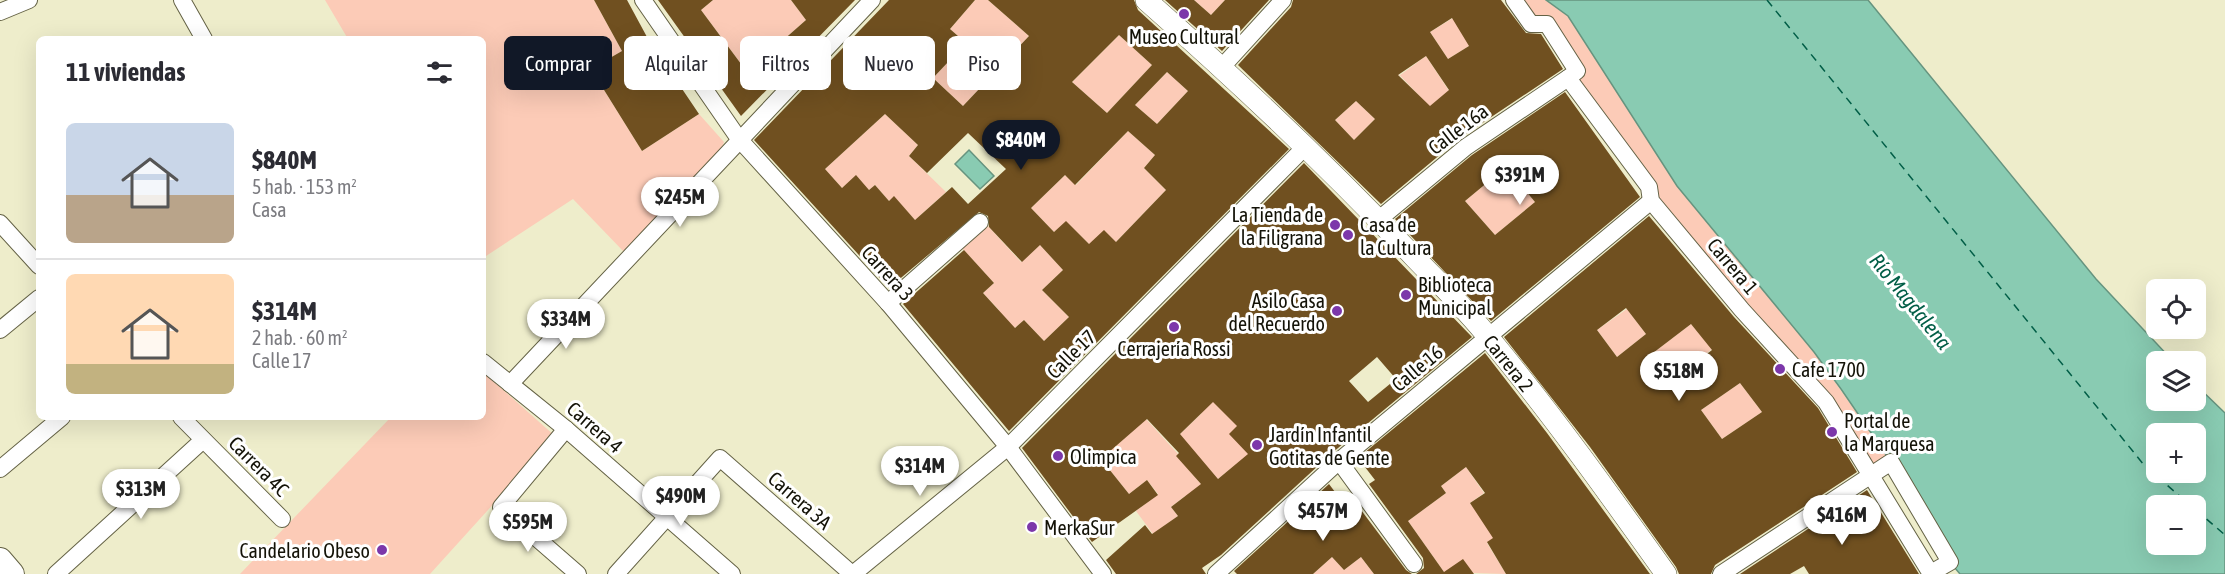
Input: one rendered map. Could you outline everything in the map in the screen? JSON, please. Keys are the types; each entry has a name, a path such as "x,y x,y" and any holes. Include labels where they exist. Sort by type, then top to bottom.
{"highway":[{"path":"0,560 12,574"}],"main road":[{"name":"Carrera 2","path":"1146,0 1222,67 1305,147 1488,336 1578,452 1666,574"}],"street":[{"path":"0,12 29,0"},
{"path":"182,0 202,36"},
{"name":"Carrera 3","path":"644,0 739,139 888,303 1008,447 1103,574"},
{"path":"510,384 872,0"},
{"path":"1222,67 1283,0"},
{"path":"1514,0 1531,24 1547,24 1577,71 1568,78"},
{"name":"Carrera 1","path":"1568,78 1648,187 1651,201 1742,310 1826,402 1931,574"},
{"name":"Calle 16a","path":"1378,220 1466,147 1568,78"},
{"name":"Calle 17","path":"853,574 1008,447 1305,147"},
{"name":"Calle 16","path":"1216,574 1339,461 1651,201"},
{"path":"888,303 980,222"},
{"path":"0,223 35,254"},
{"path":"0,330 36,300"},
{"name":"Carrera 4","path":"486,364 566,429 732,574"},
{"path":"0,469 58,420"},
{"name":"Carrera 4C","path":"184,420 282,519"},
{"path":"566,429 501,507 578,574"},
{"path":"56,574 203,440"},
{"name":"Carrera 3A","path":"667,517 720,458 853,574"},
{"path":"1339,461 1414,564"},
{"path":"1721,574 1872,474"},
{"path":"616,574 667,517"}],"shaded area":[{"path":"325,0 594,0 622,51 612,57 612,36 504,36 504,90 604,90 642,151 699,114 724,142 720,153 624,252 573,199 486,256 486,36 346,36"},
{"path":"713,0 791,0 806,20 788,36 740,36 740,63 728,46 728,36 720,36 701,10"},
{"path":"975,0 988,0 1029,36 1021,44 1021,36 958,36 950,29"},
{"path":"1194,0 1225,0 1211,15"},
{"path":"1514,0 1546,0 1568,16 1677,186 1814,352 1891,462 1872,474 1833,414 1742,310 1568,78 1577,71 1548,24 1531,24"},
{"path":"1458,15 1469,46 1448,59 1430,32"},
{"path":"1119,35 1152,65 1107,113 1072,82"},
{"path":"1426,56 1455,100 1430,107 1400,75"},
{"path":"947,63 947,90 978,90 963,106 935,80 935,76"},
{"path":"1167,72 1188,91 1157,124 1135,105"},
{"path":"1356,101 1375,119 1354,140 1335,120"},
{"path":"885,114 918,145 909,156 946,192 915,220 894,197 889,201 875,185 869,190 856,176 842,188 825,169"},
{"path":"1128,131 1155,155 1144,168 1166,190 1116,242 1089,244 1066,222 1054,232 1031,208 1065,175 1076,185"},
{"path":"1506,167 1535,202 1495,235 1465,201"},
{"path":"987,225 1021,262 1040,245 1063,270 1042,290 1069,317 1044,341 1024,320 1006,335 990,318 999,310 983,293 994,283 961,247"},
{"path":"1627,309 1646,334 1617,357 1597,330"},
{"path":"1691,324 1712,349 1674,379 1653,353"},
{"path":"486,375 555,436 430,574 240,574 388,420 486,420"},
{"path":"1740,383 1762,412 1722,439 1701,410"},
{"path":"1208,396 1237,408 1257,463 1244,475 1235,465 1218,479 1179,435 1201,414"},
{"path":"1146,419 1207,491 1191,503 1185,496 1171,507 1178,516 1153,534 1136,511 1158,494 1147,480 1129,494 1101,459"},
{"path":"1466,467 1484,493 1470,503 1496,537 1487,543 1506,574 1444,572 1408,521 1446,493 1441,486"},
{"path":"1332,557 1344,570 1361,557 1374,574 1313,574"}],"water":[{"name":"Río Magdalena","path":"1546,0 1868,0 2096,279 2146,332 2146,339 2152,339 2164,351 2146,351 2146,411 2206,411 2206,395 2225,413 2225,574 1960,574 1950,562 1891,462 1841,389 1814,352 1677,186 1568,16"},
{"path":"969,150 994,176 980,189 955,164"}],"building":[{"path":"594,0 627,0 646,36 624,36 624,90 683,90 699,114 642,151 604,90 612,90 612,57 622,51"},
{"path":"658,0 713,0 701,10 720,36 684,36"},
{"path":"791,0 855,0 820,36 788,36 806,20"},
{"path":"889,0 975,0 950,29 958,36 947,36 947,63 935,76 935,36 854,36"},
{"path":"988,0 1134,0 1138,10 1289,149 1009,431 903,304 964,250 994,283 983,293 1015,328 1024,320 1044,341 1069,317 1042,290 1063,270 1040,245 1022,262 989,227 988,216 979,212 889,288 754,140 802,90 831,90 831,60 843,48 843,90 935,90 935,80 963,106 978,90 1021,90 1021,44 1029,36","holes":["1119,35 1152,65 1107,113 1072,82","1167,72 1188,91 1157,124 1135,105","885,114 918,145 909,156 927,173 968,133 1006,169 968,204 952,187 915,220 894,196 889,201 875,185 869,190 856,175 842,188 825,169","1128,131 1155,155 1144,168 1166,190 1116,242 1104,230 1089,244 1066,221 1054,232 1031,208 1065,175 1075,185"]},
{"path":"1165,0 1194,0 1211,15 1225,0 1269,0 1222,51"},
{"path":"1293,0 1501,0 1526,33 1541,34 1563,69 1460,138 1381,204 1238,65 1291,7","holes":["1452,18 1469,46 1448,59 1430,32","1426,56 1449,90 1430,106 1398,75","1356,101 1375,119 1354,140 1335,120"]},
{"path":"728,46 740,63 740,90 767,90 741,116 722,90 728,90"},
{"path":"1565,92 1640,197 1491,321 1395,219 1472,155","holes":["1506,167 1535,202 1495,235 1465,201"]},
{"path":"1304,163 1472,337 1332,453 1221,555 1202,568 1206,574 1116,574 1106,560 1145,525 1152,534 1178,516 1171,507 1201,484 1176,456 1179,453 1147,419 1101,459 1129,494 1147,480 1158,495 1092,542 1022,448","holes":["1377,357 1396,379 1368,402 1349,381","1213,402 1237,426 1229,434 1248,454 1218,479 1180,434"]},
{"path":"1649,216 1734,317 1818,408 1857,472 1715,565 1711,574 1679,574 1590,447 1504,337","holes":["1626,308 1646,334 1617,357 1597,330","1691,324 1712,350 1674,379 1653,353","1740,383 1762,412 1722,439 1701,410"]},
{"path":"1485,353 1547,433 1650,574 1506,574 1487,542 1493,538 1470,503 1485,493 1466,467 1441,486 1446,493 1408,521 1444,572 1463,559 1474,574 1416,574 1424,568 1423,558 1369,484 1375,480 1358,458"},
{"path":"1329,484 1350,512 1358,506 1406,570 1412,574 1374,574 1361,557 1344,570 1332,557 1313,574 1237,574 1234,571"},
{"path":"1867,490 1919,574 1809,574 1804,566 1790,574 1740,574"}],"ferry route":[{"path":"1767,0 2144,465 2178,495"},
{"path":"2206,519 2225,535"}],"place":[{"name":"Museo Cultural","path":"1184,14"},
{"name":"La Tienda de la Filigrana","path":"1335,225"},
{"name":"Casa de la Cultura","path":"1348,235"},
{"name":"Biblioteca Municipal","path":"1406,295"},
{"name":"Asilo Casa del Recuerdo","path":"1337,311"},
{"name":"Cerrajería Rossi","path":"1174,327"},
{"name":"Cafe 1700","path":"1780,369"},
{"name":"Portal de la Marquesa","path":"1832,432"},
{"name":"Jardín Infantil Gotitas de Gente","path":"1257,445"},
{"name":"Olimpica","path":"1058,456"},
{"name":"MerkaSur","path":"1032,527"},
{"name":"Candelario Obeso","path":"382,550"}]}
